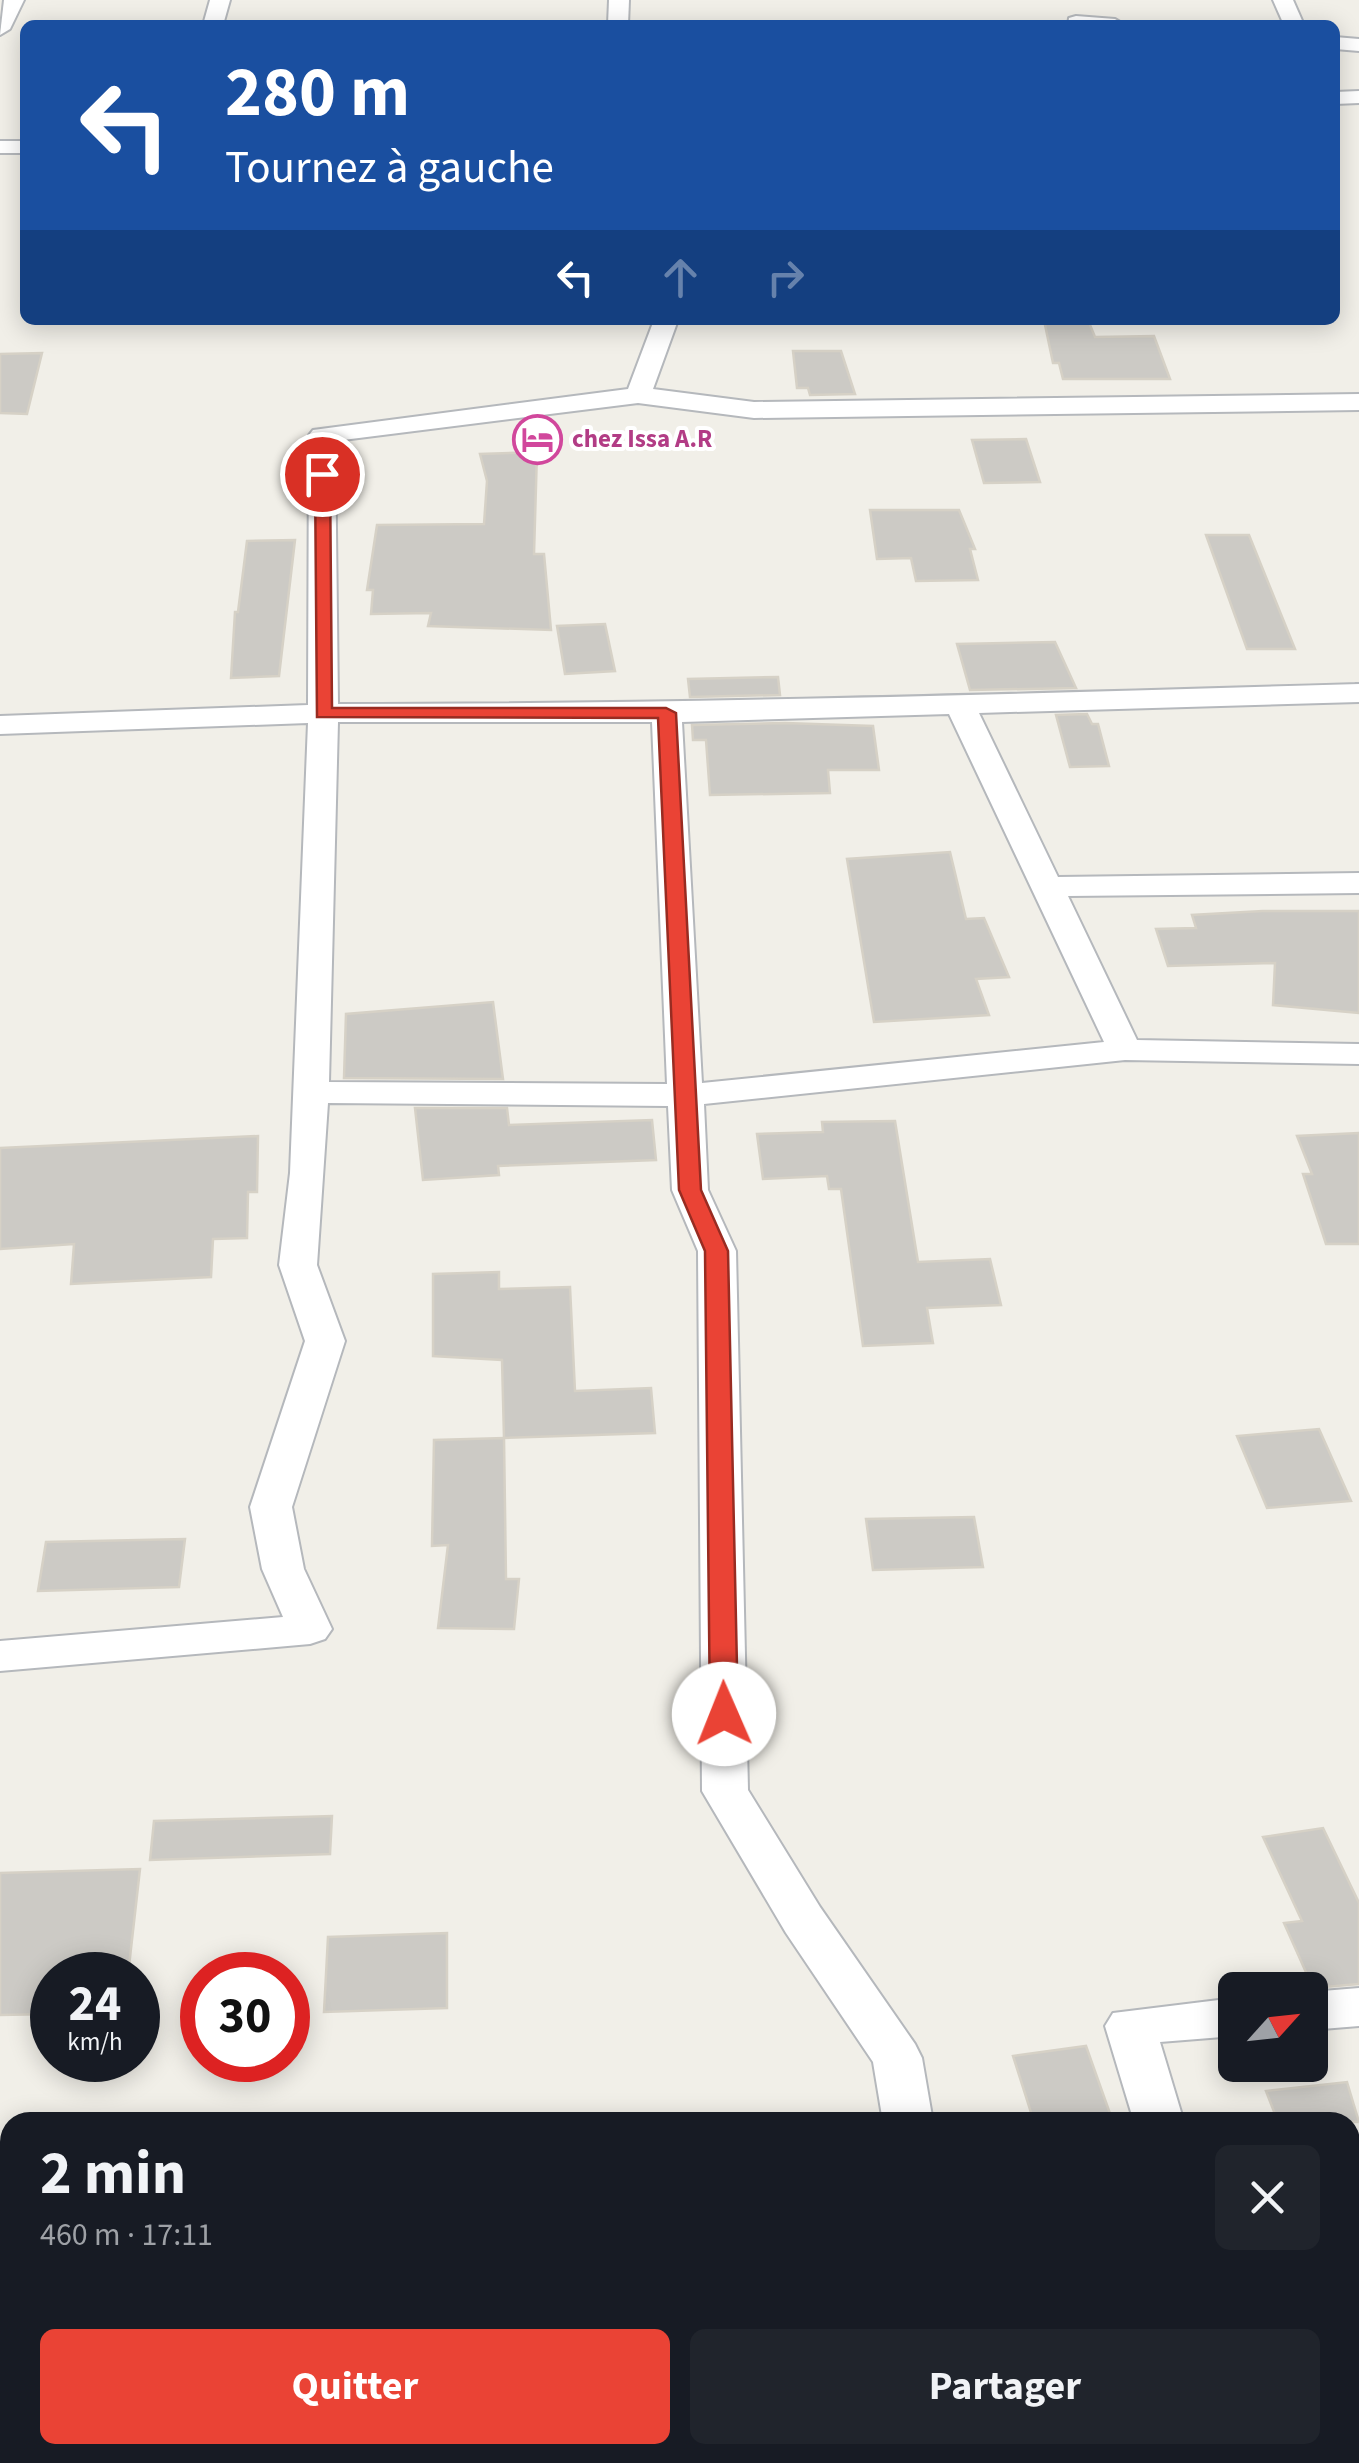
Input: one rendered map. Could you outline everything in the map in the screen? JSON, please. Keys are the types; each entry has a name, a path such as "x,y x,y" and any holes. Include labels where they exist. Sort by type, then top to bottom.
{"street":[{"path":"0,29 14,0"},
{"path":"638,395 664,325"},
{"path":"0,1656 310,1630 282,1569 271,1507 324,1341 298,1265 308,1173 323,713 322,435 638,395 754,410 1359,402"},
{"path":"0,725 323,713 666,713 958,701 1359,693"},
{"path":"958,701 1125,1050"},
{"path":"666,713 690,1190 717,1251 725,1791 803,1920 897,2058 906,2112"},
{"path":"1045,887 1359,884"},
{"path":"308,1092 685,1095 1125,1050 1359,1054"},
{"path":"1328,2010 1359,2008"},
{"path":"1156,2112 1130,2026 1218,2018"}],"building":[{"path":"1045,325 1090,325 1095,337 1154,336 1170,379 1063,379 1059,363 1053,363"},
{"path":"793,351 841,351 855,394 810,395 808,388 797,388"},
{"path":"42,353 27,414 0,413 0,354"},
{"path":"1026,439 1040,482 984,483 972,440"},
{"path":"537,452 534,554 544,554 551,630 428,626 431,613 371,614 373,590 367,590 377,525 484,524 487,481 480,454"},
{"path":"870,510 959,510 975,549 970,549 978,580 916,581 911,558 877,559"},
{"path":"1206,535 1249,535 1295,649 1247,649"},
{"path":"295,540 279,676 231,678 235,612 247,541"},
{"path":"605,624 615,671 565,674 557,626"},
{"path":"1055,642 1076,688 970,690 957,644"},
{"path":"778,677 780,695 690,697 688,679"},
{"path":"1087,714 1092,724 1098,724 1109,766 1070,767 1056,715"},
{"path":"692,725 873,726 879,770 828,770 830,793 710,795 706,740 693,740"},
{"path":"950,852 966,919 984,918 1009,977 976,979 989,1015 874,1022 847,859"},
{"path":"1359,911 1359,1013 1273,1005 1275,963 1168,966 1156,929 1196,928 1192,915"},
{"path":"493,1002 503,1079 344,1078 346,1014"},
{"path":"415,1108 507,1108 509,1125 652,1120 656,1160 498,1166 499,1175 423,1180"},
{"path":"895,1121 918,1262 990,1259 1001,1305 927,1308 933,1343 863,1346 841,1189 829,1189 827,1176 763,1179 757,1134 823,1132 822,1122"},
{"path":"1359,1133 1359,1244 1326,1244 1303,1174 1312,1174 1297,1136"},
{"path":"258,1136 257,1192 248,1192 247,1238 213,1239 211,1277 71,1284 74,1244 0,1249 0,1148"},
{"path":"499,1272 499,1289 570,1287 575,1391 651,1388 655,1433 504,1438 502,1360 433,1356 433,1274"},
{"path":"1319,1429 1351,1501 1267,1508 1237,1436"},
{"path":"504,1438 506,1579 519,1579 514,1629 438,1628 448,1545 432,1546 434,1440"},
{"path":"974,1517 983,1567 873,1570 866,1519"},
{"path":"185,1539 179,1587 38,1591 46,1542"},
{"path":"332,1816 330,1854 150,1860 154,1821"},
{"path":"1323,1828 1359,1903 1359,1984 1328,1987 1328,1972 1306,1972 1284,1923 1302,1921 1263,1837"},
{"path":"140,1869 131,1952 30,1952 30,2014 0,2015 0,1873"},
{"path":"447,1933 447,2008 324,2012 328,1937"},
{"path":"1086,2046 1109,2112 1031,2112 1013,2056"},
{"path":"1347,2082 1356,2112 1274,2112 1266,2091"}],"place":[{"name":"chez Issa A.R","path":"537,439"}],"route":[{"path":"322,474 323,713 666,713 690,1190 717,1251 724,1714"}]}
